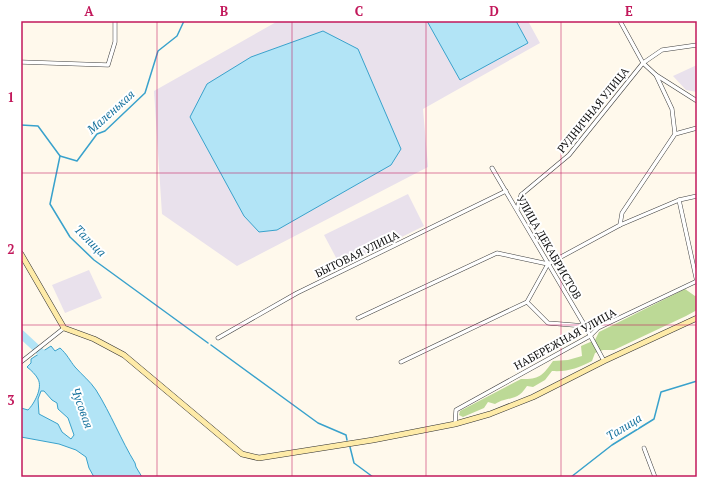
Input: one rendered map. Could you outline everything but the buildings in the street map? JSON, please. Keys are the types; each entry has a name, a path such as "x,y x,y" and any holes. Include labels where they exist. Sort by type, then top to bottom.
{"street":[{"path":"21,62 108,65 115,42 115,21"},
{"path":"620,21 642,63 697,101"},
{"name":"РУДНИЧНАЯ УЛИЦА","path":"517,208 521,195 569,156 642,63 662,50 697,45"},
{"path":"620,225 622,213 675,134 672,109 656,74"},
{"path":"675,134 697,128"},
{"name":"УЛИЦА ДЕКАБРИСТОВ","path":"492,168 517,208 604,361"},
{"name":"БЫТОВАЯ УЛИЦА","path":"218,338 297,292 506,191"},
{"path":"401,362 527,302 548,264 620,225 680,200 697,196"},
{"path":"680,200 697,281"},
{"path":"358,318 497,253 548,264"},
{"path":"21,254 64,328 94,339 124,355 242,454 259,458 373,440 455,424 490,414 532,397 604,361 697,318"},
{"name":"НАБЕРЕЖНАЯ УЛИЦА","path":"455,424 456,410 590,336 598,328 697,281"},
{"path":"527,302 548,323 585,326"},
{"path":"21,362 64,328"},
{"path":"644,448 655,477"}],"shaded area":[{"path":"278,21 528,21 540,43 423,109 428,167 237,266 162,214 154,91"},
{"path":"697,65 697,92 686,90 673,76"},
{"path":"408,194 424,226 341,267 324,235"},
{"path":"89,270 102,298 65,313 52,285"}],"green space":[{"path":"685,289 695,296 697,295 697,310 614,350 603,350 595,353 592,361 582,366 568,370 552,371 545,380 533,387 527,386 516,397 500,401 495,404 488,402 484,408 463,417 459,415 460,411 521,379 532,379 540,376 553,361 568,360 582,356 581,346 595,340 599,332"}],"water":[{"path":"427,21 516,21 528,43 460,80"},
{"path":"323,31 358,49 401,149 391,165 277,230 259,232 244,216 190,117 207,84 251,57"},
{"path":"51,346 55,351 60,348 67,355 75,367 96,390 142,477 94,477 89,468 86,457 76,450 59,444 21,437 21,408 28,410 39,391 37,377 27,367 31,363 31,359","holes":["41,391 44,391 57,403 58,409 68,418 74,435 71,439 62,432 58,424 39,414 38,399"]}],"waterway":[{"name":"Маленькая","path":"60,156 77,161 97,134 105,131 145,93 158,51 177,36 184,21"},
{"name":"Талица","path":"21,125 38,126 60,156 50,204 70,237 94,260 208,343"},
{"name":"Чусовая","path":"21,334 48,359"},
{"name":"Талица","path":"211,345 318,423 346,435 347,440"},
{"name":"Талица","path":"571,477 612,445 654,419 661,392 697,381"},
{"name":"Талица","path":"350,447 354,463 373,477"}]}
